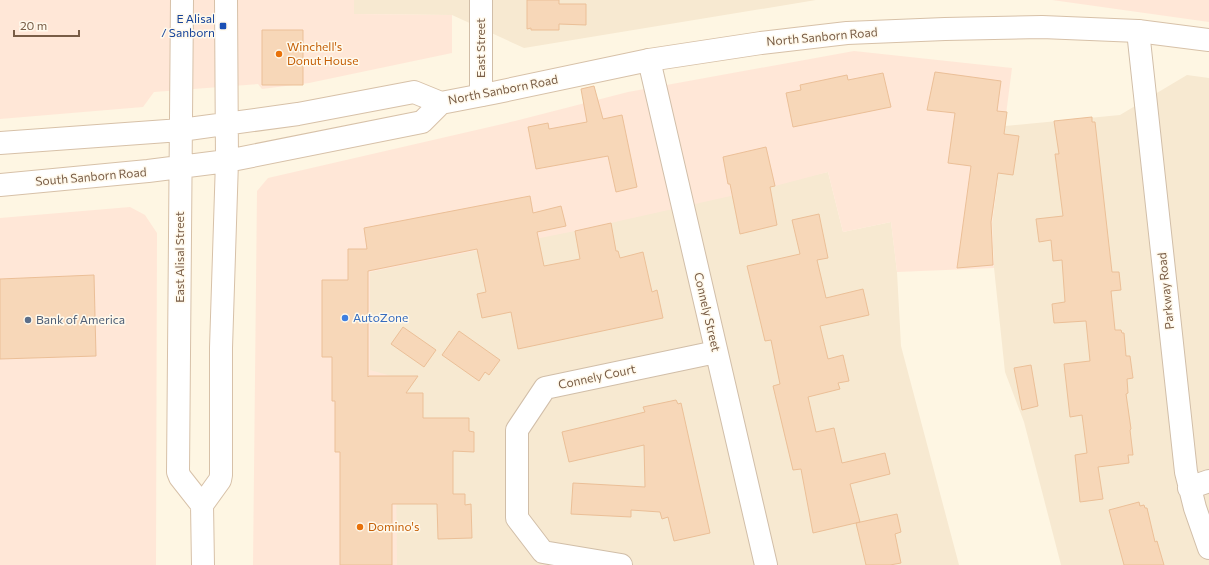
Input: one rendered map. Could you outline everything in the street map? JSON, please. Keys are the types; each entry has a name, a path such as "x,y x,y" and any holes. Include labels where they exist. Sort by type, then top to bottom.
{"main road":[{"name":"East Alisal Street","path":"182,0 178,472 180,477 202,505"},
{"path":"203,565 202,505 220,480 221,475 221,348 227,161 226,0"},
{"name":"East Street","path":"481,0 481,95"},
{"name":"North Sanborn Road","path":"181,130 298,114 414,92 441,103 649,60 761,43 847,33 1042,27 1138,31 1209,40"},
{"name":"Parkway Road","path":"1138,31 1183,452 1199,484 1195,508 1209,548"},
{"name":"Connely Street","path":"649,60 766,565"},
{"name":"North Sanborn Road","path":"181,167 227,161 422,122 441,103"},
{"path":"0,143 181,130"},
{"name":"South Sanborn Road","path":"0,185 181,167"},
{"name":"Connely Court","path":"621,565 543,552 517,518 517,430 545,388 716,352"}],"shaded area":[{"path":"0,0 354,0 354,14 452,15 452,53 309,83 262,89 258,84 154,92 143,107 0,119"},
{"path":"354,0 816,0 524,48 452,15 354,14"},
{"path":"1052,0 1209,0 1209,22"},
{"path":"854,51 1012,68 992,223 994,268 897,272 891,222 843,232 828,172 775,186 575,231 370,272 370,370 395,377 397,565 253,565 257,191 268,178 515,121 628,92"},
{"path":"1187,75 1209,78 1209,565 1061,565 1024,422 1005,372 994,268 992,223 1005,126 1120,115"},
{"path":"828,172 843,232 891,222 897,272 901,346 959,565 397,565 370,370 369,272"},
{"path":"130,207 145,215 157,233 156,565 0,565 0,218"}],"building":[{"path":"527,0 559,0 559,4 586,4 586,25 559,24 559,30 527,29"},
{"path":"262,30 303,30 303,85 262,85"},
{"path":"935,72 1001,81 997,111 1007,112 1004,134 1019,136 1013,175 998,173 991,222 993,265 957,268 971,166 948,163 955,113 927,110"},
{"path":"883,73 891,107 793,127 786,93 801,90 800,85 847,75 848,80"},
{"path":"594,86 603,119 622,115 637,187 616,192 608,156 536,169 528,127 548,123 549,129 587,122 581,89"},
{"path":"1092,117 1092,122 1095,122 1112,272 1119,272 1121,290 1111,291 1115,330 1121,330 1122,333 1124,333 1126,356 1130,356 1133,378 1127,379 1128,393 1126,394 1133,455 1128,455 1129,463 1098,467 1103,499 1080,502 1075,455 1087,453 1082,415 1070,417 1064,364 1090,361 1086,321 1054,323 1052,304 1065,302 1062,260 1053,261 1051,240 1039,242 1036,219 1063,216 1055,154 1059,154 1054,121"},
{"path":"766,147 775,186 770,187 777,225 740,234 723,157"},
{"path":"530,196 533,213 561,206 566,226 537,232 544,266 580,259 575,231 611,223 616,251 618,251 620,258 643,252 652,292 657,290 663,318 518,349 511,312 482,318 477,294 486,292 477,249 368,271 368,377 418,376 406,393 423,393 423,418 469,418 469,431 474,432 474,452 453,451 453,494 465,494 465,505 471,504 472,538 438,539 437,504 392,504 392,565 340,565 340,452 335,452 335,401 332,401 332,357 322,357 322,280 348,280 348,249 367,249 364,228"},
{"path":"819,214 828,258 817,260 826,298 863,289 869,315 820,326 828,359 843,355 849,381 838,383 840,389 808,397 816,432 834,428 842,463 885,453 890,474 850,484 860,522 813,533 801,469 793,470 773,386 780,384 771,340 765,341 747,266 800,254 792,220"},
{"path":"94,275 96,356 0,359 0,279"},
{"path":"403,327 436,350 424,367 391,344"},
{"path":"459,331 500,360 489,375 485,372 479,381 442,355"},
{"path":"1031,365 1038,406 1022,410 1014,368"},
{"path":"676,400 678,404 681,403 710,533 674,541 668,517 662,519 660,512 631,510 631,517 571,514 573,483 645,487 644,445 569,462 562,432 645,412 643,407"},
{"path":"1139,502 1140,506 1144,505 1145,508 1147,508 1155,542 1157,541 1164,565 1124,565 1109,510"},
{"path":"897,514 901,532 895,534 901,563 890,565 866,565 856,523"}],"place":[{"name":"E Alisal / Sanborn","path":"223,26"},
{"name":"Winchell's Donut House","path":"279,54"},
{"name":"AutoZone","path":"345,318"},
{"name":"Bank of America","path":"28,320"},
{"name":"Domino's","path":"360,527"}]}
